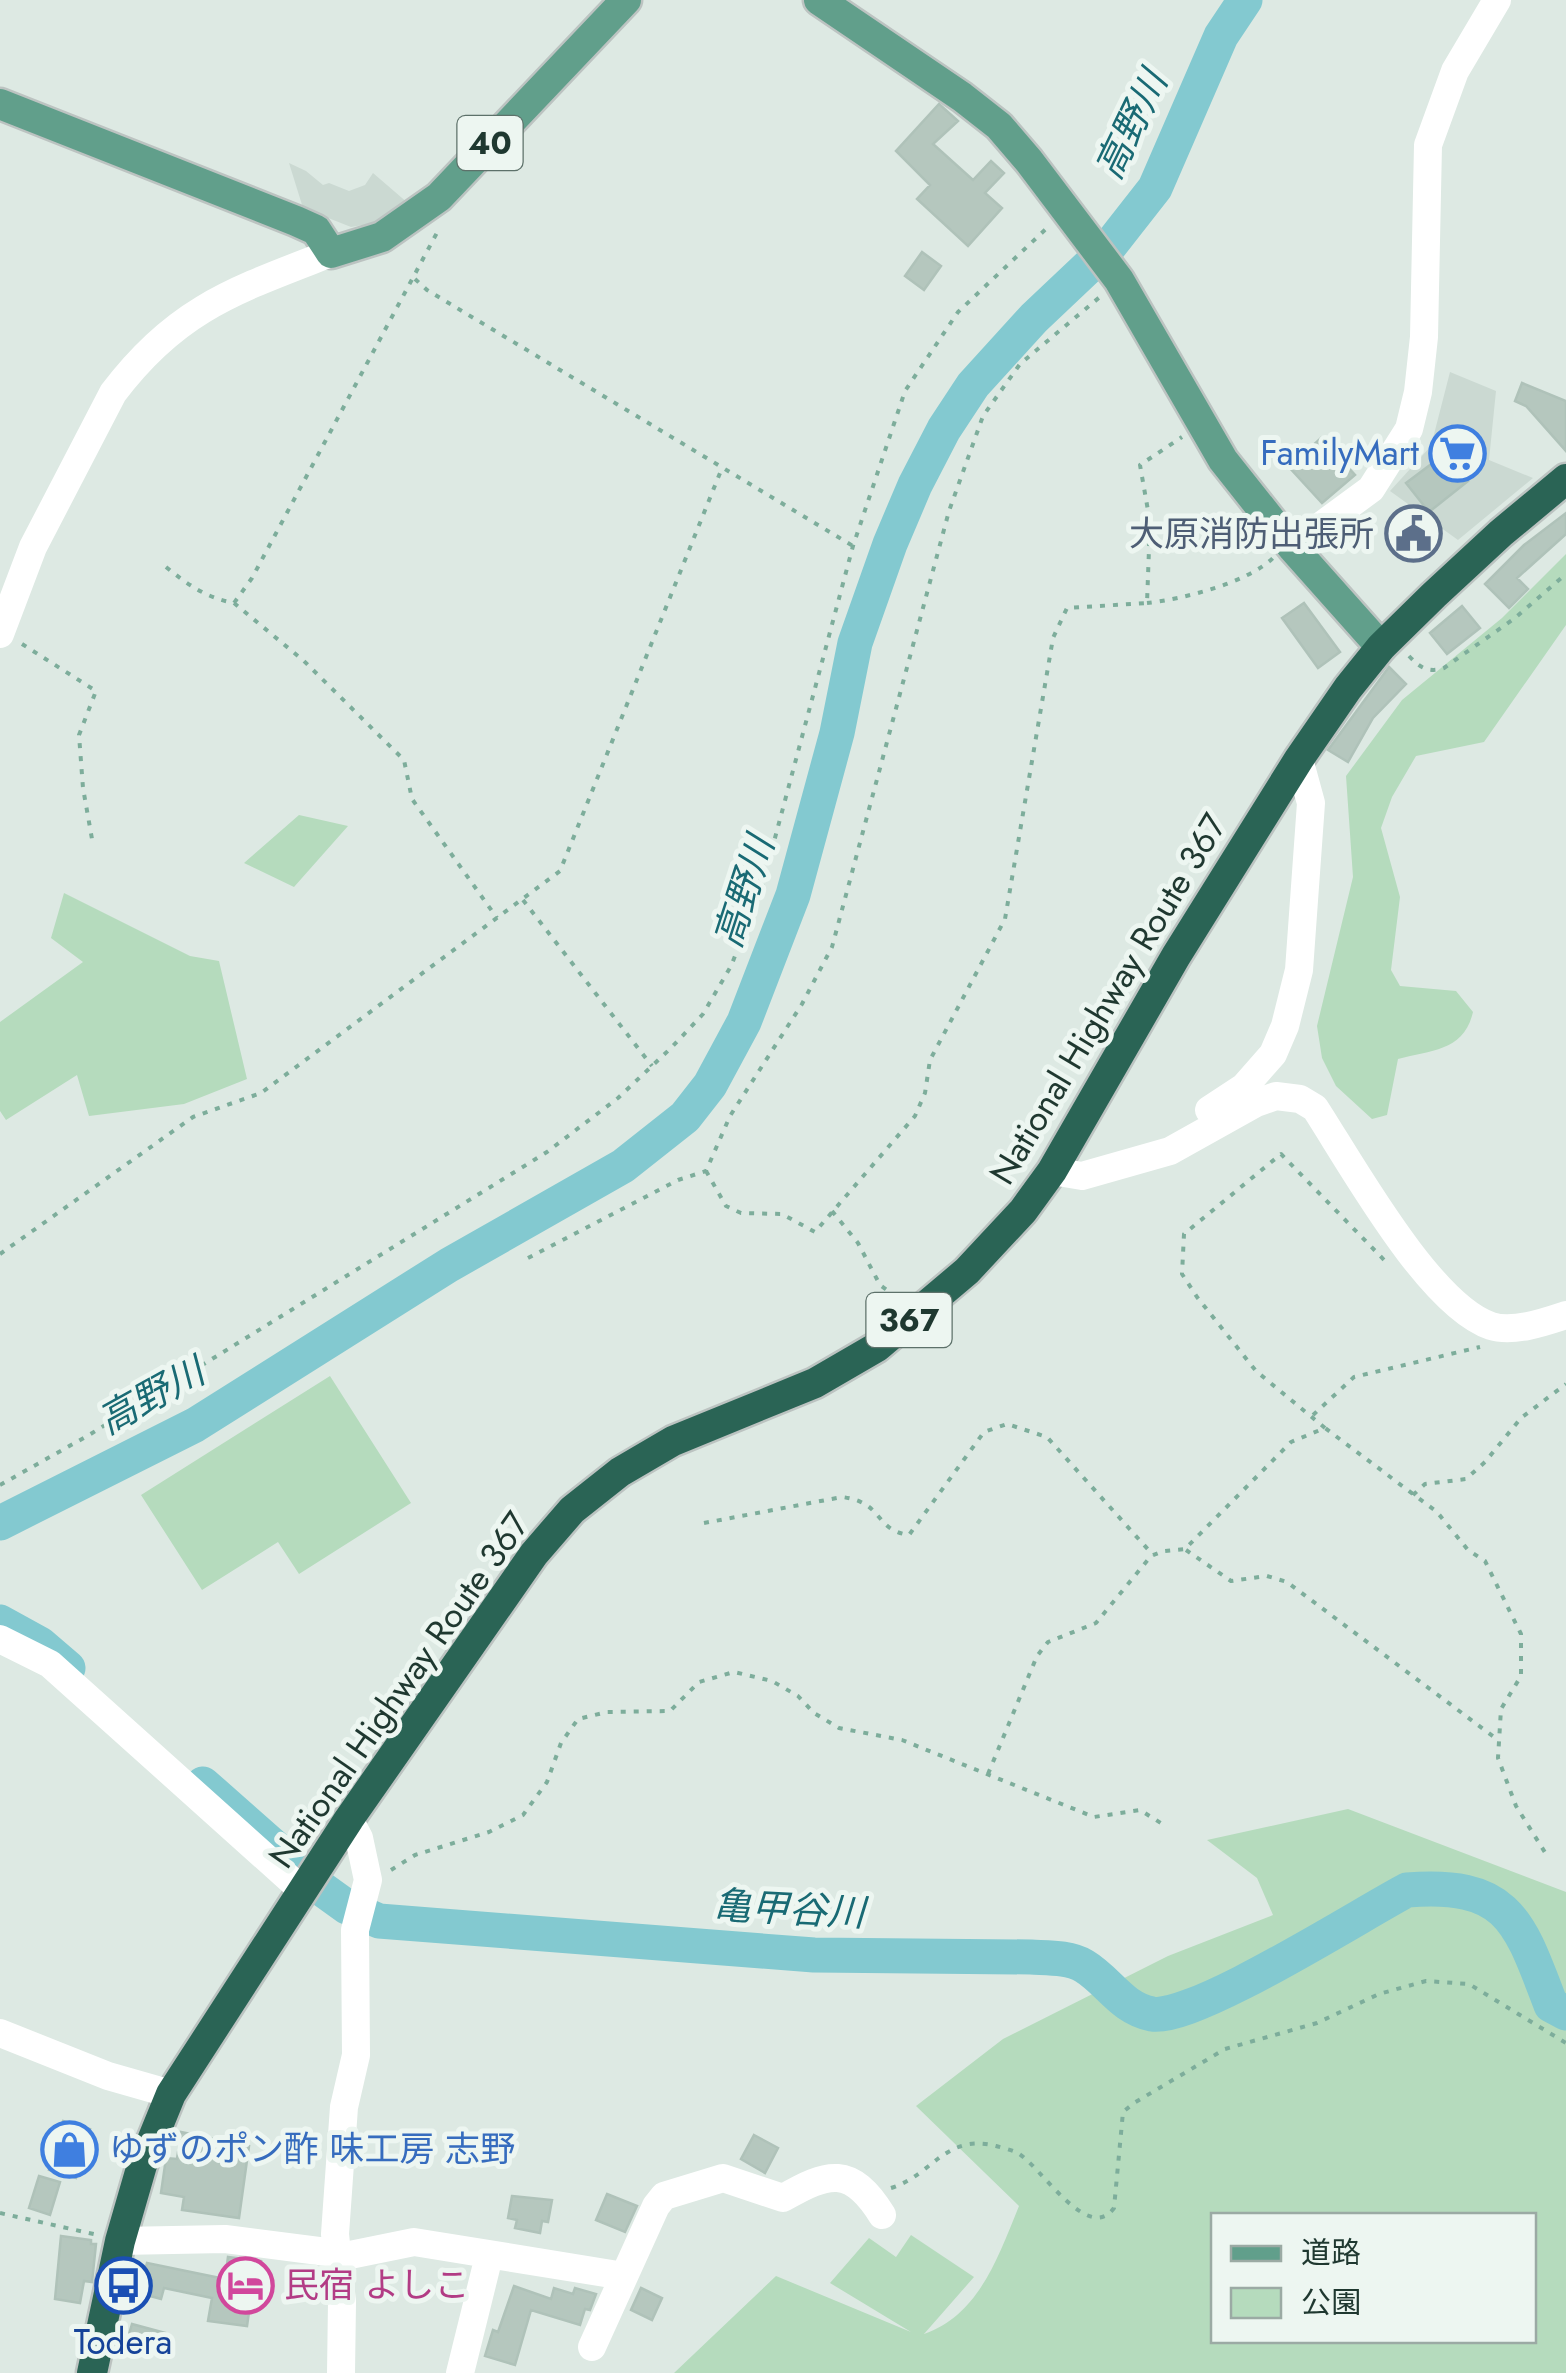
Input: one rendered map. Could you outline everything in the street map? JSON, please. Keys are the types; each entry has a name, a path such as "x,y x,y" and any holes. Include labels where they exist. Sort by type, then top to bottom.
{"highway":[{"name":"National Highway Route 367","path":"92,2373 120,2241 142,2165 172,2094 349,1819 534,1554 572,1510 620,1472 673,1441 814,1383 877,1347 967,1272 1023,1212 1052,1171 1176,956 1299,758 1381,647 1501,533 1566,479"}],"main road":[{"name":"40","path":"331,254 382,237 439,197 626,0"},
{"path":"819,0 998,126 1117,277 1279,556 1381,647"},
{"path":"0,104 316,230 331,254"}],"street":[{"path":"1279,556 1372,489 1408,429 1418,392 1424,337 1428,145 1455,71 1497,0"},
{"path":"1,633 34,548 113,393 125,377 168,332 203,306 331,254"},
{"path":"1130,1164 1244,1087 1273,1054 1285,1026 1299,970 1311,803 1299,758"},
{"path":"1052,1171 1082,1176 1130,1164 1170,1151 1256,1103 1276,1096 1300,1099 1315,1108 1414,1259 1467,1314 1494,1328 1529,1326 1566,1315"},
{"path":"0,1638 50,1664 311,1879"},
{"path":"340,2373 339,2254 335,2234 344,2108 356,2054 361,1909 368,1880 359,1838 349,1819"},
{"path":"0,2033 108,2076 172,2094"},
{"path":"592,2347 664,2196 724,2178 783,2198 828,2176 837,2176 875,2205"},
{"path":"120,2241 225,2239 350,2255 414,2242 624,2276"},
{"path":"460,2373 489,2256"}],"path":[{"path":"234,603 252,578 415,279 448,206 439,197"},
{"path":"0,1485 89,1435 547,1152 618,1098 702,1014 731,966 760,894 853,546 905,391 958,312 1069,214"},
{"path":"706,1172 730,1116 785,1033 832,947 949,511 984,416 1020,364 1117,277"},
{"path":"415,279 443,300 853,546"},
{"path":"1147,603 1150,522 1140,465 1202,423"},
{"path":"0,1254 193,1118 260,1093 560,871 722,468"},
{"path":"706,1172 726,1206 741,1213 782,1214 815,1232 915,1116 925,1093 930,1060 1005,919 1046,670 1053,638 1067,608 1172,600 1233,580 1279,556"},
{"path":"166,567 201,592 234,603 304,660 404,760 412,799 497,918"},
{"path":"1381,647 1402,650 1419,666 1434,671 1444,668 1515,618 1566,574"},
{"path":"1,633 96,691 80,735 83,788 92,838"},
{"path":"523,899 652,1066"},
{"path":"1388,1264 1280,1154 1184,1234 1182,1274 1256,1372 1436,1512 1468,1550 1485,1560 1521,1634 1522,1676 1501,1709 1498,1758 1516,1806 1546,1854"},
{"path":"528,1258 678,1180 706,1172"},
{"path":"832,1212 858,1243 880,1284 917,1314"},
{"path":"1312,1416 1354,1377 1483,1346 1494,1328"},
{"path":"1413,1495 1424,1484 1466,1479 1520,1418 1566,1384"},
{"path":"704,1524 842,1497 861,1499 886,1526 909,1534 984,1432 1007,1424 1046,1437 1151,1556"},
{"path":"1185,1549 1291,1442 1324,1428"},
{"path":"988,1774 1037,1656 1048,1642 1096,1623 1151,1556 1164,1550 1185,1549 1232,1581 1267,1576 1287,1582 1499,1740"},
{"path":"361,1909 388,1872 414,1855 488,1832 523,1815 546,1782 561,1744 578,1720 607,1712 670,1712 700,1682 734,1672 772,1681 839,1728 902,1740 1094,1817 1140,1810 1164,1824"},
{"path":"875,2205 956,2146 987,2144 1016,2152 1081,2214 1096,2220 1108,2217 1114,2208 1122,2112 1134,2103 1225,2049 1317,2024 1380,1994 1426,1980 1468,1984 1566,2043"},
{"path":"0,2212 120,2241"}],"shaded area":[{"path":"289,163 323,185 329,183 349,191 365,185 373,173 409,204 386,221 351,227 303,208"},
{"name":"FamilyMart","path":"1450,372 1496,391 1489,460 1533,478 1458,540 1390,491 1431,446"}],"green space":[{"path":"1566,554 1566,625 1484,742 1416,756 1392,797 1381,828 1400,897 1391,970 1400,986 1456,991 1473,1012 1469,1025 1454,1042 1398,1059 1387,1115 1372,1119 1336,1086 1322,1058 1317,1026 1353,877 1346,776 1402,700 1502,618"},
{"path":"299,815 348,826 294,887 244,863"},
{"path":"64,893 190,956 219,961 247,1079 184,1104 89,1116 77,1075 6,1120 0,1111 0,1022 83,962 51,938"},
{"path":"330,1376 411,1503 299,1574 278,1542 202,1590 141,1495"},
{"path":"1348,1809 1566,1892 1566,2373 674,2373 776,2276 911,2332 830,2283 869,2238 896,2257 911,2235 974,2277 924,2334 959,2313 984,2282 1019,2206 916,2106 1003,2039 1168,1956 1273,1915 1257,1878 1207,1840"}],"building":[{"path":"939,104 958,121 933,144 973,180 991,161 1004,173 985,193 1002,208 968,246 917,199 930,185 896,151"},
{"path":"922,252 941,266 924,290 905,276"},
{"path":"1522,383 1566,401 1566,451 1526,406 1515,401"},
{"path":"1321,438 1355,475 1322,503 1289,467"},
{"path":"1446,453 1468,481 1429,512 1406,483"},
{"path":"1566,513 1566,534 1517,578 1528,589 1509,608 1485,584 1524,545"},
{"path":"1304,603 1340,652 1318,668 1282,618"},
{"path":"1462,606 1480,628 1447,654 1430,633"},
{"path":"1389,667 1406,684 1373,718 1348,762 1328,750"},
{"name":"ゆずのポン酢 味工房 志野","path":"63,2121 90,2129 76,2178 49,2170"},
{"path":"181,2132 249,2146 239,2218 182,2210 184,2197 161,2193 166,2158 177,2159"},
{"path":"754,2135 778,2148 765,2173 741,2159"},
{"path":"39,2176 60,2182 50,2215 29,2208"},
{"path":"607,2194 637,2206 625,2232 596,2220"},
{"path":"512,2196 552,2200 548,2222 542,2221 540,2233 515,2228 517,2220 508,2218"},
{"path":"61,2236 96,2244 92,2282 84,2281 80,2303 55,2299"},
{"path":"228,2257 261,2261 247,2326 208,2321 212,2298 164,2288 161,2299 139,2293 147,2263 225,2279"},
{"path":"514,2286 551,2299 554,2288 573,2294 575,2288 596,2294 580,2325 531,2310 515,2365 485,2356"},
{"path":"641,2288 662,2298 652,2320 631,2310"},
{"path":"132,2324 165,2333 161,2348 128,2338"}],"waterway":[{"name":"高野川","path":"0,1523 195,1425 449,1265 623,1166 685,1117 710,1085 744,1022 793,895 837,733 855,643 915,485 944,429 973,385 1034,318 1108,248 1155,188 1221,36 1245,0"},
{"name":"亀甲谷川","path":"0,1622 40,1644 68,1668"},
{"name":"亀甲谷川","path":"203,1784 322,1889 347,1907 379,1921 814,1955 1058,1958 1084,1966 1123,2000 1152,2014 1173,2012 1239,1984 1407,1890 1441,1889 1468,1893 1505,1913 1529,1950 1551,2005 1566,2013"}],"place":[{"name":"FamilyMart","path":"1458,453"},
{"name":"大原消防出張所","path":"1413,534"},
{"name":"ゆずのポン酢 味工房 志野","path":"70,2149"},
{"name":"民宿 よしこ","path":"245,2285"},
{"name":"Todera","path":"123,2286"}]}
